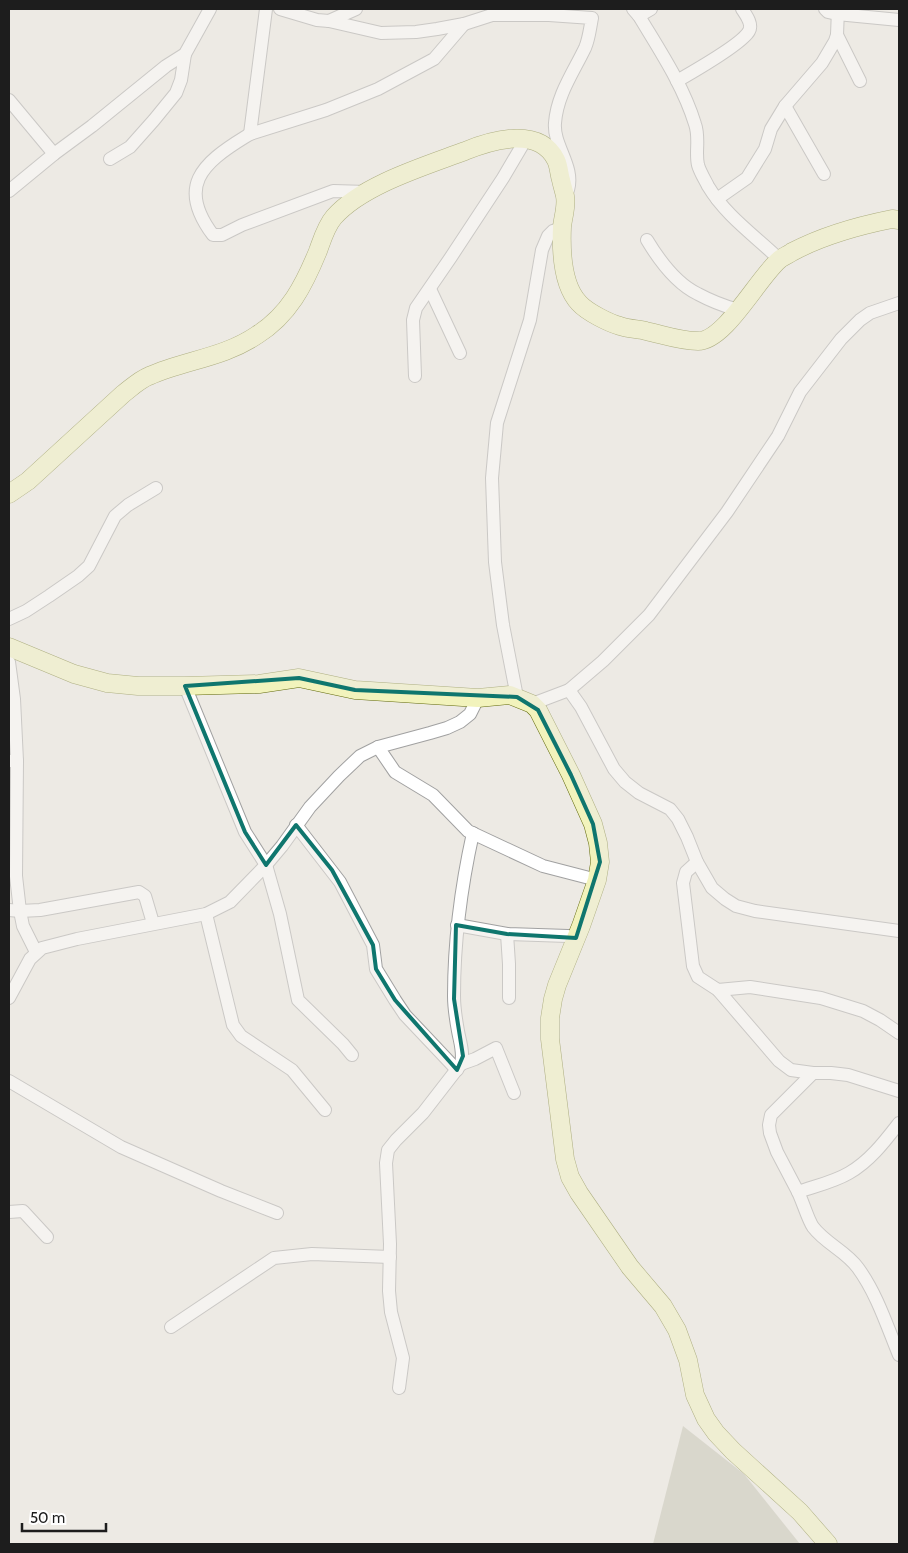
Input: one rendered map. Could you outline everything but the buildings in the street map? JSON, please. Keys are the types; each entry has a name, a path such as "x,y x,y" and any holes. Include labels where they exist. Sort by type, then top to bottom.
{"street":[{"path":"110,159 130,147 176,93 184,54 210,9"},
{"path":"250,134 266,9"},
{"path":"280,9 317,20 381,33 416,32 464,24 492,15 596,14 586,47 564,88 557,109 555,126 567,164 569,184 562,228 565,275 579,303 619,326 683,340 702,341 719,332 779,259 804,245 843,230 892,219 899,220"},
{"path":"329,21 356,9"},
{"path":"651,9 636,12 687,100 698,132 698,165 708,186 741,226 779,259"},
{"path":"677,81 733,46 749,31 749,20 742,9"},
{"path":"825,9 828,12 899,20"},
{"path":"717,199 747,178 766,149 771,130 785,106 822,63 837,35 838,12"},
{"path":"367,192 333,191 242,225 222,235 213,235 202,220 195,187 200,174 214,158 230,146 250,134 326,110 378,89 434,59 464,24"},
{"path":"837,35 860,81"},
{"path":"9,191 166,66 184,54"},
{"path":"9,100 54,154"},
{"path":"785,106 824,174"},
{"path":"9,494 28,481 122,394 136,384 147,377 216,356 258,335 281,317 293,302 303,283 332,218 367,192 396,177 476,146 512,138 526,139 538,143 549,150 557,162 566,197"},
{"path":"415,376 413,320 416,308 503,178 526,139"},
{"path":"524,700 503,625 495,562 492,478 497,423 530,320 542,250 548,236 553,231 562,228"},
{"path":"647,240 656,254 682,283 696,294 738,310"},
{"path":"430,289 460,353"},
{"path":"524,700 569,690 604,661 655,608 727,512 778,436 800,392 841,339 870,313 899,303"},
{"path":"9,619 26,611 78,576 89,566 115,516 128,505 156,488"},
{"path":"9,647 74,674 107,683 138,686 185,686 258,684 299,678 356,690 478,698 510,695 524,700 538,710 593,824 600,862 597,880 557,985 550,1018 550,1039 565,1159 570,1177 630,1267 663,1306 677,1330 688,1360 695,1395 716,1433 800,1512 828,1544"},
{"path":"9,662 13,761 14,910 36,952"},
{"path":"185,686 246,832 266,866 280,914 298,1000 344,1044 352,1056"},
{"path":"569,690 581,707 614,769 624,782 670,809 678,819 697,862 712,888 736,906 786,916 899,931"},
{"path":"9,998 30,958 42,948 152,923 206,914 230,902 266,866 310,807 360,756 378,747 430,734 460,722 470,714 478,698"},
{"path":"378,747 395,772 433,795 468,831 543,866 597,880"},
{"path":"296,825 340,882 374,945 376,969 395,1000 406,1015 459,1067"},
{"path":"399,1388 403,1358 391,1312 389,1291 390,1257 386,1163 388,1150 423,1113 459,1067 463,1056 454,999 457,925 466,858 473,834"},
{"path":"697,862 686,872 683,882 693,966 698,977 718,990 779,1061 791,1070 813,1074 831,1073 848,1075 899,1091"},
{"path":"14,910 62,906 139,892 145,896 152,923"},
{"path":"206,914 233,1025 241,1036 292,1070 325,1110"},
{"path":"457,925 507,934 568,936 576,938"},
{"path":"507,934 509,998"},
{"path":"718,990 750,987 821,998 863,1011 880,1020 899,1034"},
{"path":"459,1067 496,1048 514,1093"},
{"path":"813,1074 771,1115 770,1133 812,1225 820,1235 849,1257 859,1269 881,1310 899,1355"},
{"path":"9,1081 121,1147 277,1213"},
{"path":"798,1192 849,1173 882,1144 899,1123"},
{"path":"9,1212 23,1211 47,1237"},
{"path":"171,1327 274,1258 312,1254 390,1257"}],"highlighted area":[{"path":"299,678 355,690 517,697 538,710 571,775 593,824 600,862 576,938 507,934 456,925 454,999 463,1056 457,1070 395,1000 376,969 373,945 332,870 296,825 266,865 245,832 185,686"}],"shaded area":[{"path":"683,1426 744,1474 800,1544 653,1544"}]}
